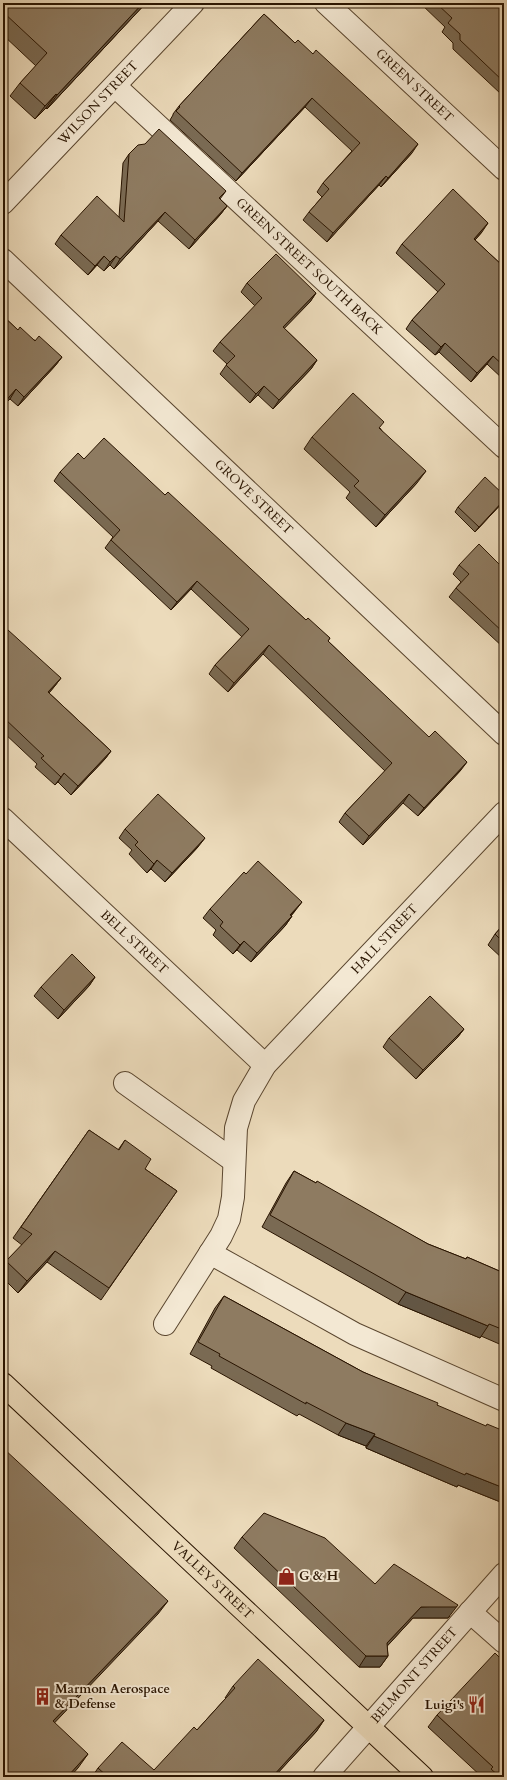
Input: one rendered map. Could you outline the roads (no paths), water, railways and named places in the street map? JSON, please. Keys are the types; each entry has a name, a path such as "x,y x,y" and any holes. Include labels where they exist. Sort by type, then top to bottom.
{"main road":[{"name":"VALLEY STREET","path":"3,1384 422,1777"}],"street":[{"name":"WILSON STREET","path":"3,203 193,3"},
{"name":"GREEN STREET","path":"326,3 504,169"},
{"name":"GREEN STREET SOUTH BACK","path":"115,86 504,447"},
{"name":"GROVE STREET","path":"3,260 504,734"},
{"name":"HALL STREET","path":"164,1324 221,1236 229,1219 233,1197 236,1128 244,1101 265,1065 504,813"},
{"name":"BELL STREET","path":"3,820 265,1065"},
{"path":"125,1083 234,1161"},
{"path":"210,1253 355,1334 504,1400"},
{"name":"BELMONT STREET","path":"324,1777 504,1574"},
{"path":"470,1612 504,1642"}],"place":[{"name":"G & H","path":"286,1576"},
{"name":"Marmon Aerospace & Defense","path":"42,1696"},
{"name":"Luigi's","path":"477,1705"}]}
